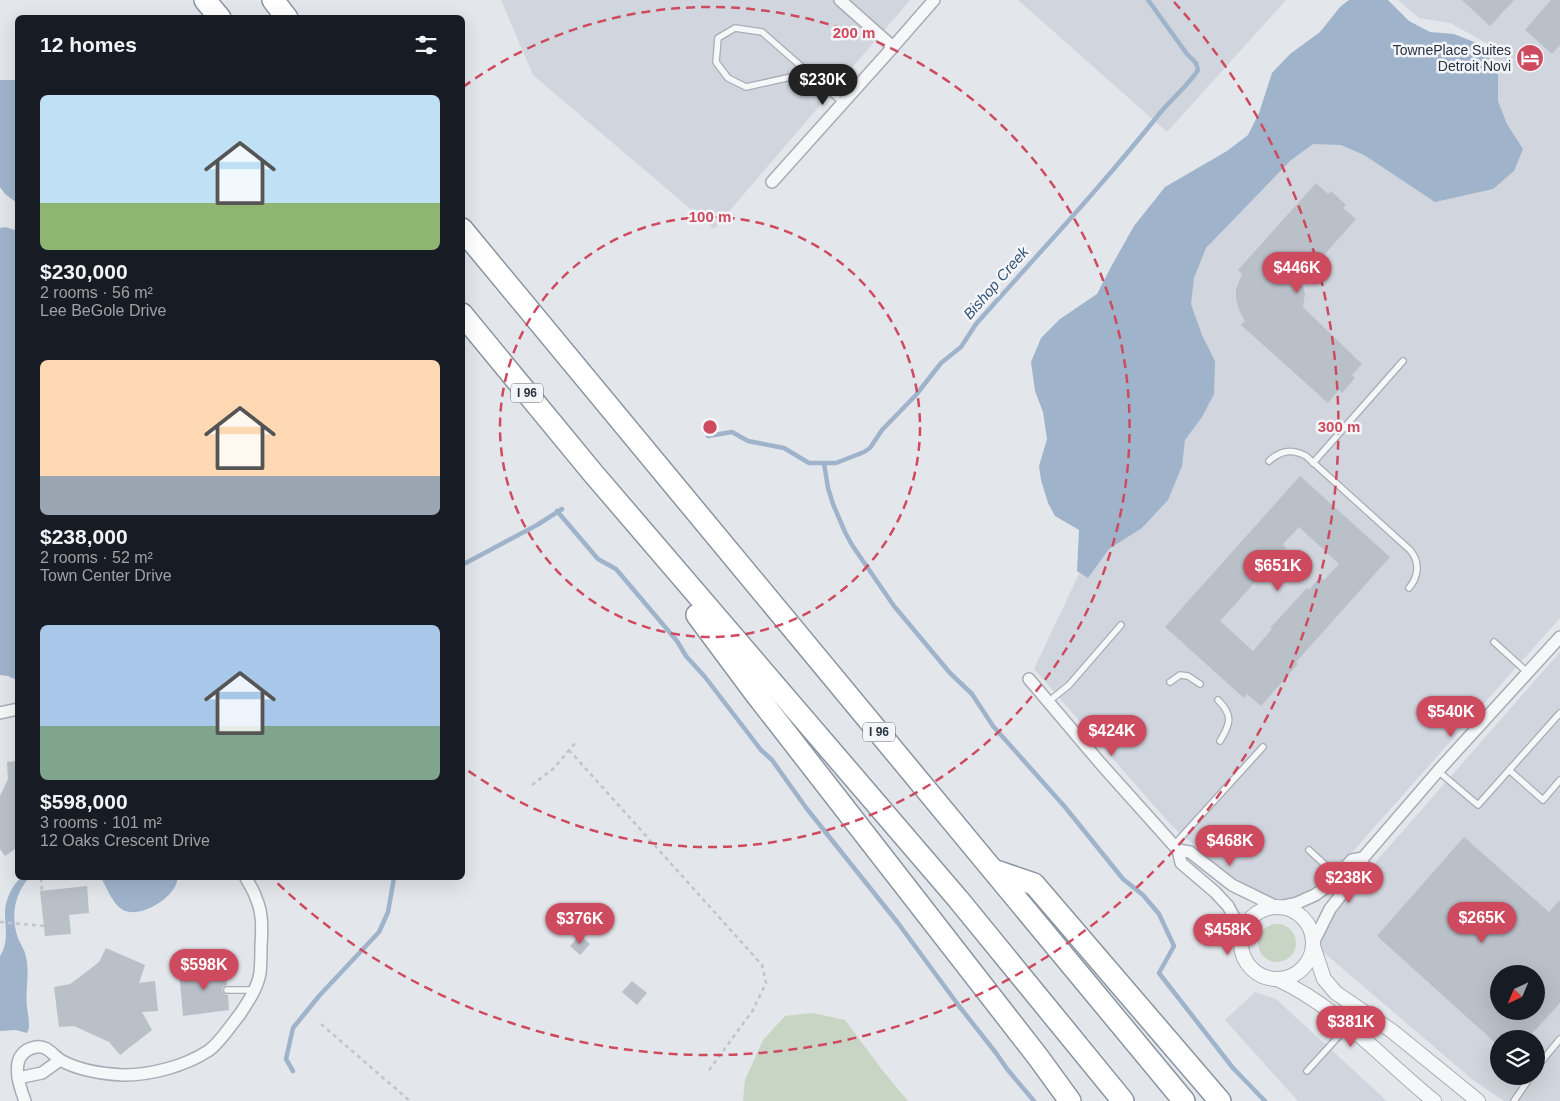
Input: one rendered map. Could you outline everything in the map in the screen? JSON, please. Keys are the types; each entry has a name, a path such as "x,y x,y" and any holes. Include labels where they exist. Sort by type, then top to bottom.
{"highway":[{"path":"206,0 218,15"},
{"path":"273,0 285,15"},
{"name":"I 96","path":"465,234 1184,1101"},
{"name":"I 96","path":"465,318 592,472 958,899 1123,1101"},
{"path":"592,472 755,693 1038,1057 1070,1101"},
{"path":"993,870 1034,884 1220,1101"}],"street":[{"path":"840,0 893,46"},
{"path":"772,182 934,0"},
{"path":"1029,679 1100,764 1176,848 1181,863 1215,892 1228,906 1236,921 1242,951 1251,968 1267,978 1277,979 1286,978 1301,969 1311,954 1313,944 1334,902 1362,868 1363,858 1560,637"},
{"path":"0,713 15,710"},
{"path":"1176,848 1190,852 1232,885 1278,907 1296,912 1302,918 1311,934 1324,979 1336,993 1392,1031 1478,1101"},
{"path":"1241,941 1248,921 1256,914 1266,909 1305,900 1322,890 1352,860 1363,858"},
{"path":"25,1101 18,1078 17,1064 25,1053 37,1046 47,1048 60,1060 94,1072 124,1074 149,1074 173,1067 208,1051 248,1002 260,974 262,924 257,899 247,880"},
{"path":"1277,979 1306,994 1348,1026 1434,1101"},
{"path":"18,1078 42,1072 60,1060"}],"lane":[{"path":"809,73 746,86 728,78 716,62 718,38 735,28 762,32 809,73 843,103"},
{"path":"1313,463 1404,361"},
{"path":"1269,461 1281,452 1289,450 1298,452 1313,463 1415,557 1417,575 1409,588"},
{"path":"1048,702 1069,685 1120,625"},
{"path":"1494,642 1527,672"},
{"path":"1170,682 1180,675 1188,676 1200,684"},
{"path":"1218,700 1225,707 1229,715 1229,724 1220,741"},
{"path":"1438,772 1478,805 1560,713"},
{"path":"1176,848 1263,747"},
{"path":"1509,770 1543,800 1560,780"},
{"path":"1309,850 1337,876"},
{"path":"227,990 253,990"},
{"path":"1307,1071 1348,1026"},
{"path":"1545,1058 1560,1040"},
{"path":"1514,1101 1524,1085"}],"path":[{"path":"532,784 552,769 577,741"},
{"path":"569,750 762,965 766,983 753,1010 707,1073"},
{"path":"41,880 42,891"},
{"path":"0,922 44,926"},
{"path":"321,1024 410,1101"}],"shaded area":[{"path":"501,0 910,0 714,229 533,75"},
{"path":"1018,0 1286,0 1167,132"},
{"path":"1398,0 1560,0 1560,618 1339,867 1319,885 1301,897 1280,900 1253,891 1219,867 1172,826 1034,669 1096,538 1179,215 1317,99 1430,87 1492,46 1450,23 1419,18"},
{"path":"1560,652 1560,1101 1504,1101 1473,1080 1322,951 1316,930"},
{"path":"1255,992 1276,999 1387,1101 1298,1101 1225,1020"}],"green space":[{"path":"1277,924 1290,930 1296,943 1290,956 1277,962 1264,956 1258,943 1264,930"},
{"path":"813,1013 845,1020 908,1101 743,1101 745,1080 763,1040 785,1016"}],"water":[{"path":"1349,0 1388,0 1409,21 1430,32 1454,34 1479,44 1498,69 1498,101 1507,124 1523,149 1514,171 1493,189 1435,202 1364,155 1341,145 1313,144 1291,160 1206,248 1194,278 1191,304 1202,335 1215,361 1214,394 1202,417 1185,440 1182,466 1168,500 1142,528 1109,549 1088,578 1077,571 1079,530 1055,516 1048,503 1041,480 1039,466 1047,439 1043,412 1035,391 1031,362 1041,338 1060,319 1097,294 1134,226 1165,187 1227,151 1248,135 1259,113 1272,73 1290,54 1320,32 1340,7"},
{"path":"0,80 15,80 15,202 5,194 0,187"},
{"path":"5,227 15,230 15,679 0,675 0,228"},
{"path":"27,880 17,897 14,912 17,935 27,963 29,1024 27,1033 16,1030 0,1031 0,956 6,940 5,908 12,889 18,881"},
{"path":"102,880 177,880 170,893 159,903 137,912 123,910 110,895"}],"building":[{"path":"1462,0 1514,0 1490,26"},
{"path":"1551,0 1560,0 1560,45 1552,54 1525,30"},
{"path":"1316,183 1328,194 1331,191 1346,205 1343,208 1356,219 1301,281 1305,293 1303,307 1362,364 1352,375 1355,378 1342,393 1339,390 1328,403 1241,325 1245,321 1239,310 1236,298 1236,289 1242,274 1238,270"},
{"path":"1300,476 1390,557 1296,662 1298,664 1261,706 1247,694 1244,698 1165,627","holes":["1299,527 1339,564 1324,580 1320,577 1309,590 1307,588 1270,628 1272,629 1253,651 1220,621 1286,548 1283,544"]},
{"path":"15,761 15,849 5,856 0,849 0,796 8,779 7,762"},
{"path":"1464,837 1549,912 1560,900 1560,1003 1545,1019 1545,965 1490,965 1490,1020 1544,1020 1535,1030 1490,1030 1490,1038 1377,936"},
{"path":"87,886 89,913 69,915 71,934 45,936 40,891"},
{"path":"580,935 590,944 580,955 570,946"},
{"path":"106,948 145,965 139,983 155,981 158,1011 142,1012 152,1030 120,1055 109,1042 74,1026 59,1027 54,987 70,984 85,973 99,962"},
{"path":"225,966 227,985 222,990 224,994 228,995 229,1010 183,1016 179,971"},
{"path":"632,981 647,993 637,1005 622,992"}],"waterway":[{"name":"Bishop Creek","path":"708,436 732,432 748,441 784,448 809,463 836,463 870,448 882,430 916,395 941,363 961,347 976,324 1093,193 1198,70 1196,63 1187,54 1148,0"},
{"path":"824,463 828,488 845,532 894,606 950,673 972,694 993,726 1065,807 1123,879 1143,895 1159,914 1174,946 1159,973 1233,1068 1265,1101"},
{"name":"Bishop Creek","path":"465,563 537,525 562,509"},
{"path":"557,511 598,559 616,569 677,641 686,656 705,677 761,750 772,760 807,809 898,923 1007,1069 1034,1101"},
{"path":"293,1071 286,1059 293,1028 319,996 379,932 388,912 394,880"}],"place":[{"name":"TownePlace Suites Detroit Novi","path":"1530,58"}]}
